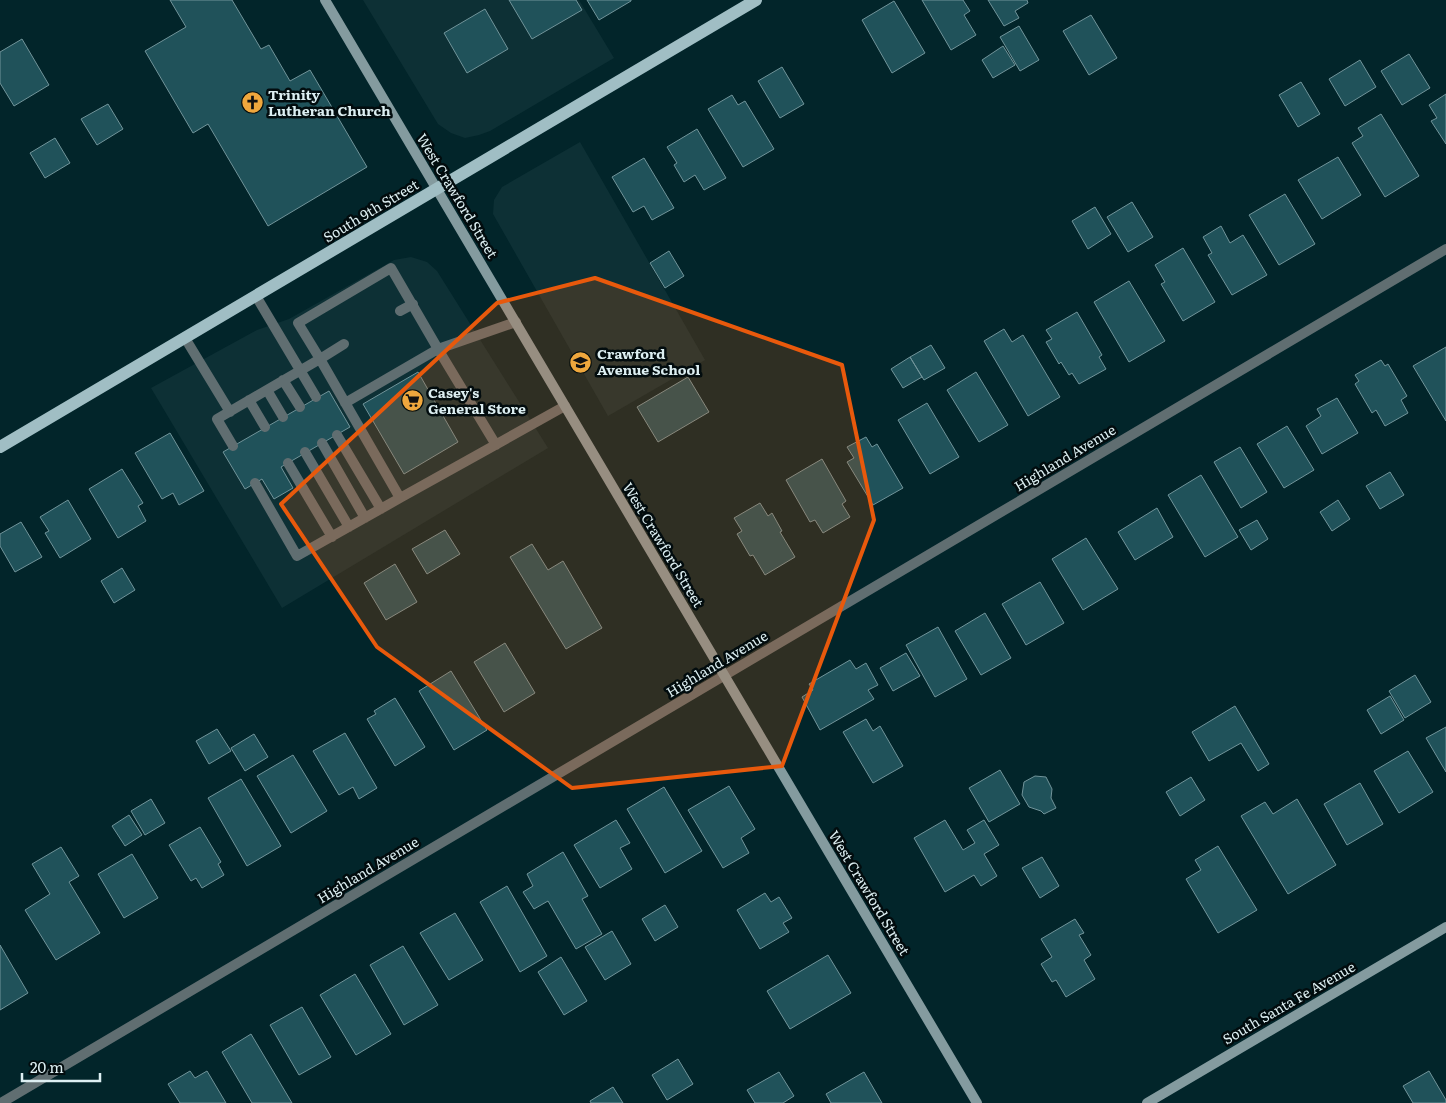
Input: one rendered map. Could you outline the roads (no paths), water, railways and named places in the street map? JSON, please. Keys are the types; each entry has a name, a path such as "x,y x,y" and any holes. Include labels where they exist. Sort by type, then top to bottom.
{"main road":[{"name":"West Crawford Street","path":"325,0 977,1103"},
{"name":"South 9th Street","path":"0,447 756,0"},
{"name":"South Santa Fe Avenue","path":"1147,1103 1446,927"}],"street":[{"name":"Highland Avenue","path":"1,1103 1446,249"},
{"path":"400,498 298,323 391,268 496,445"},
{"path":"256,296 316,397"},
{"path":"400,311 412,304"},
{"path":"345,403 438,349 516,322"},
{"path":"185,338 230,412"},
{"path":"233,446 217,419 344,344"},
{"path":"283,380 300,407"},
{"path":"267,390 284,417"},
{"path":"249,400 266,427"},
{"path":"255,483 297,556 565,406"},
{"path":"337,435 381,509"},
{"path":"322,443 365,518"},
{"path":"305,452 349,527"},
{"path":"288,463 332,537"}],"place":[{"name":"Trinity Lutheran Church","path":"252,103"},
{"name":"Crawford Avenue School","path":"581,362"},
{"name":"Casey's General Store","path":"412,401"}]}
